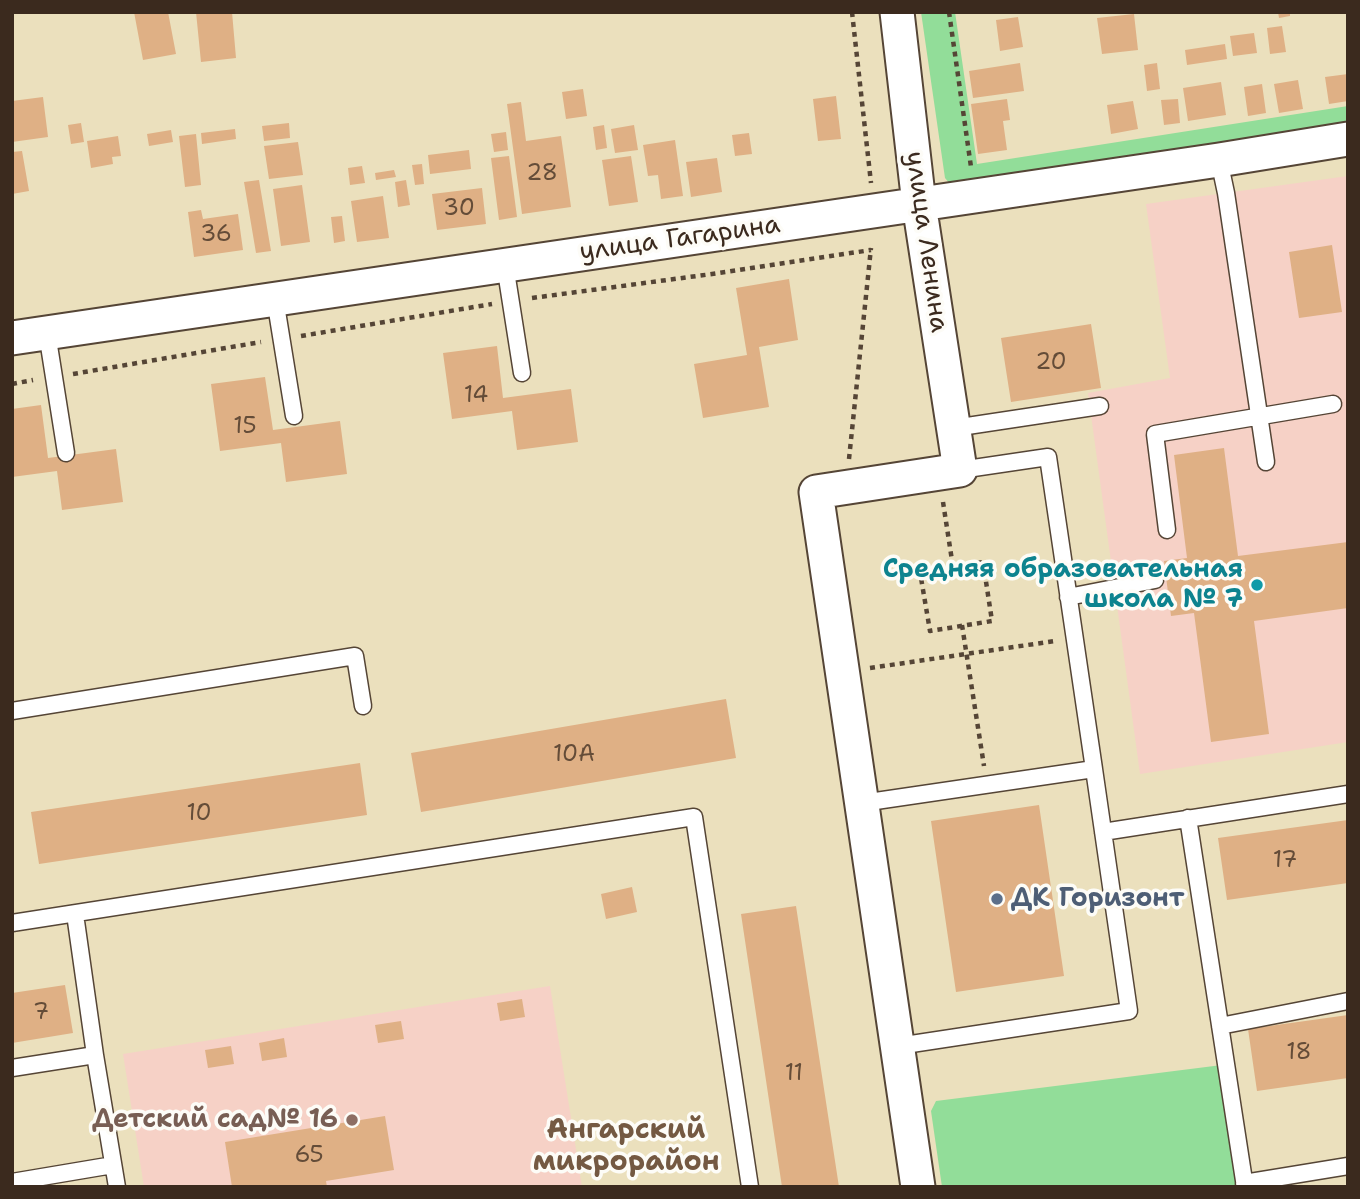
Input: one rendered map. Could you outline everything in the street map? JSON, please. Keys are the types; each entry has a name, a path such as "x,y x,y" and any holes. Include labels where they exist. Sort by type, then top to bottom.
{"street":[{"name":"улица Ленина","path":"897,12 919,204 954,428 949,472"},
{"name":"улица Гагарина","path":"12,338 1348,139"},
{"path":"918,1187 816,492 949,472"}],"lane":[{"path":"1219,160 1266,462"},
{"path":"505,265 522,373"},
{"path":"275,299 294,416"},
{"path":"47,333 66,453"},
{"path":"1167,530 1155,434 1333,404"},
{"path":"954,428 1100,406"},
{"path":"898,1046 1129,1011 1048,457 949,472"},
{"path":"1068,597 1155,580"},
{"path":"12,711 355,656 363,706"},
{"path":"862,803 1094,769"},
{"path":"1103,832 1348,794"},
{"path":"12,923 694,817 750,1187"},
{"path":"1188,818 1245,1185 1348,1166"},
{"path":"75,914 117,1187"},
{"path":"1220,1026 1348,1002"},
{"path":"12,1068 95,1055"},
{"path":"12,1182 113,1165"}],"path":[{"path":"846,487 874,210 852,12"},
{"path":"949,12 975,195"},
{"path":"12,384 511,301 871,250"},
{"path":"949,472 953,567"},
{"path":"983,562 992,621 962,625 930,631 920,572 983,562"},
{"path":"962,625 986,784"},
{"path":"842,672 1074,638"}],"shaded area":[{"path":"1348,176 1348,742 1140,774 1088,393 1170,378 1146,204"},
{"name":"Детский сад№ 16","path":"550,986 582,1187 144,1187 123,1054"}],"green space":[{"path":"921,12 955,12 977,164 1348,106 1348,140 956,191 945,178"},
{"path":"1222,1065 1237,1187 942,1187 931,1111 936,1101"}],"building":[{"path":"134,12 168,12 176,54 143,60"},
{"path":"196,12 232,12 236,58 201,62"},
{"path":"1278,12 1290,12 1290,16 1279,18"},
{"path":"1134,14 1138,50 1102,54 1097,18"},
{"path":"1018,17 1023,47 1000,51 996,20"},
{"path":"1282,26 1286,52 1270,54 1267,28"},
{"path":"1254,33 1257,53 1233,56 1230,36"},
{"path":"1225,44 1227,59 1187,65 1185,50"},
{"path":"1020,63 1024,91 973,98 969,71"},
{"path":"1157,63 1160,89 1147,91 1144,65"},
{"path":"1348,74 1348,101 1329,104 1325,77"},
{"path":"1298,80 1303,109 1279,113 1274,84"},
{"path":"1221,82 1226,115 1188,121 1183,88"},
{"path":"1262,84 1266,113 1248,116 1244,87"},
{"path":"583,89 587,116 566,119 562,92"},
{"path":"836,96 841,139 818,141 813,99"},
{"path":"43,97 48,137 12,142 12,101"},
{"path":"1007,99 1010,120 1003,121 1007,150 978,154 971,104"},
{"path":"1178,99 1180,123 1164,125 1161,100"},
{"path":"1133,101 1138,129 1111,134 1107,105"},
{"path":"521,102 526,141 561,136 571,207 522,214 507,104"},
{"path":"81,123 84,142 71,144 68,125"},
{"path":"289,123 290,138 264,141 262,126"},
{"path":"604,125 607,148 596,150 593,127"},
{"path":"634,125 638,150 615,153 611,129"},
{"path":"235,129 236,139 202,144 201,133"},
{"path":"171,130 173,142 149,146 147,134"},
{"path":"506,132 508,150 494,152 491,134"},
{"path":"749,133 752,154 735,156 732,135"},
{"path":"196,134 201,185 185,187 179,136"},
{"path":"118,136 121,156 112,157 113,164 91,168 87,141"},
{"path":"675,140 683,196 661,199 658,175 648,176 643,145"},
{"path":"298,142 303,175 269,179 264,146"},
{"path":"469,150 471,169 430,174 428,155"},
{"path":"22,151 29,191 12,194 12,152"},
{"path":"509,156 517,217 499,220 491,158"},
{"path":"631,156 638,202 609,206 602,160"},
{"path":"717,158 722,192 691,197 686,162"},
{"path":"422,164 424,184 415,185 412,165"},
{"path":"362,166 365,183 350,185 348,168"},
{"path":"394,170 396,177 376,180 375,173"},
{"path":"259,180 271,251 256,253 244,182"},
{"path":"406,180 410,205 398,207 395,182"},
{"path":"302,185 310,242 281,246 273,189"},
{"path":"482,188 486,224 437,230 432,194"},
{"path":"383,196 389,238 357,242 351,201"},
{"path":"201,210 203,219 238,214 243,250 194,257 188,212"},
{"path":"342,216 345,241 334,243 331,217"},
{"path":"1332,245 1342,312 1299,318 1289,252"},
{"path":"789,279 798,340 759,347 769,407 703,418 694,364 747,355 736,288"},
{"path":"1091,324 1101,388 1011,402 1001,338"},
{"path":"497,346 503,398 571,389 578,442 517,450 512,411 452,419 443,353"},
{"path":"265,377 273,430 340,421 347,474 286,482 281,443 220,451 211,384"},
{"path":"41,405 48,458 116,449 123,502 62,510 57,471 12,477 12,409"},
{"name":"Средняя образовательная школа № 7","path":"1224,448 1238,556 1348,542 1348,608 1254,621 1269,734 1211,742 1194,613 1171,616 1164,561 1187,558 1174,455"},
{"path":"726,699 736,758 421,812 411,753"},
{"path":"360,763 367,815 39,864 31,812"},
{"path":"1039,805 1064,976 956,992 931,821"},
{"path":"1348,820 1348,883 1227,900 1218,838"},
{"path":"632,887 637,912 606,919 601,894"},
{"path":"796,906 839,1187 782,1187 741,914"},
{"path":"65,985 73,1033 12,1043 12,993"},
{"path":"522,999 525,1017 500,1021 497,1003"},
{"path":"1348,1015 1348,1078 1257,1091 1248,1029"},
{"path":"401,1021 404,1039 378,1043 375,1025"},
{"path":"284,1038 287,1057 262,1061 259,1043"},
{"path":"231,1046 234,1064 208,1068 205,1050"},
{"path":"385,1116 394,1170 326,1181 327,1187 232,1187 225,1142"}],"place":[{"name":"Средняя образовательная школа № 7","path":"1257,585"},
{"name":"ДК Горизонт","path":"997,899"},
{"name":"Детский сад№ 16","path":"352,1120"}],"district":[{"name":"Ангарский микрорайон","path":"626,1147"}]}
